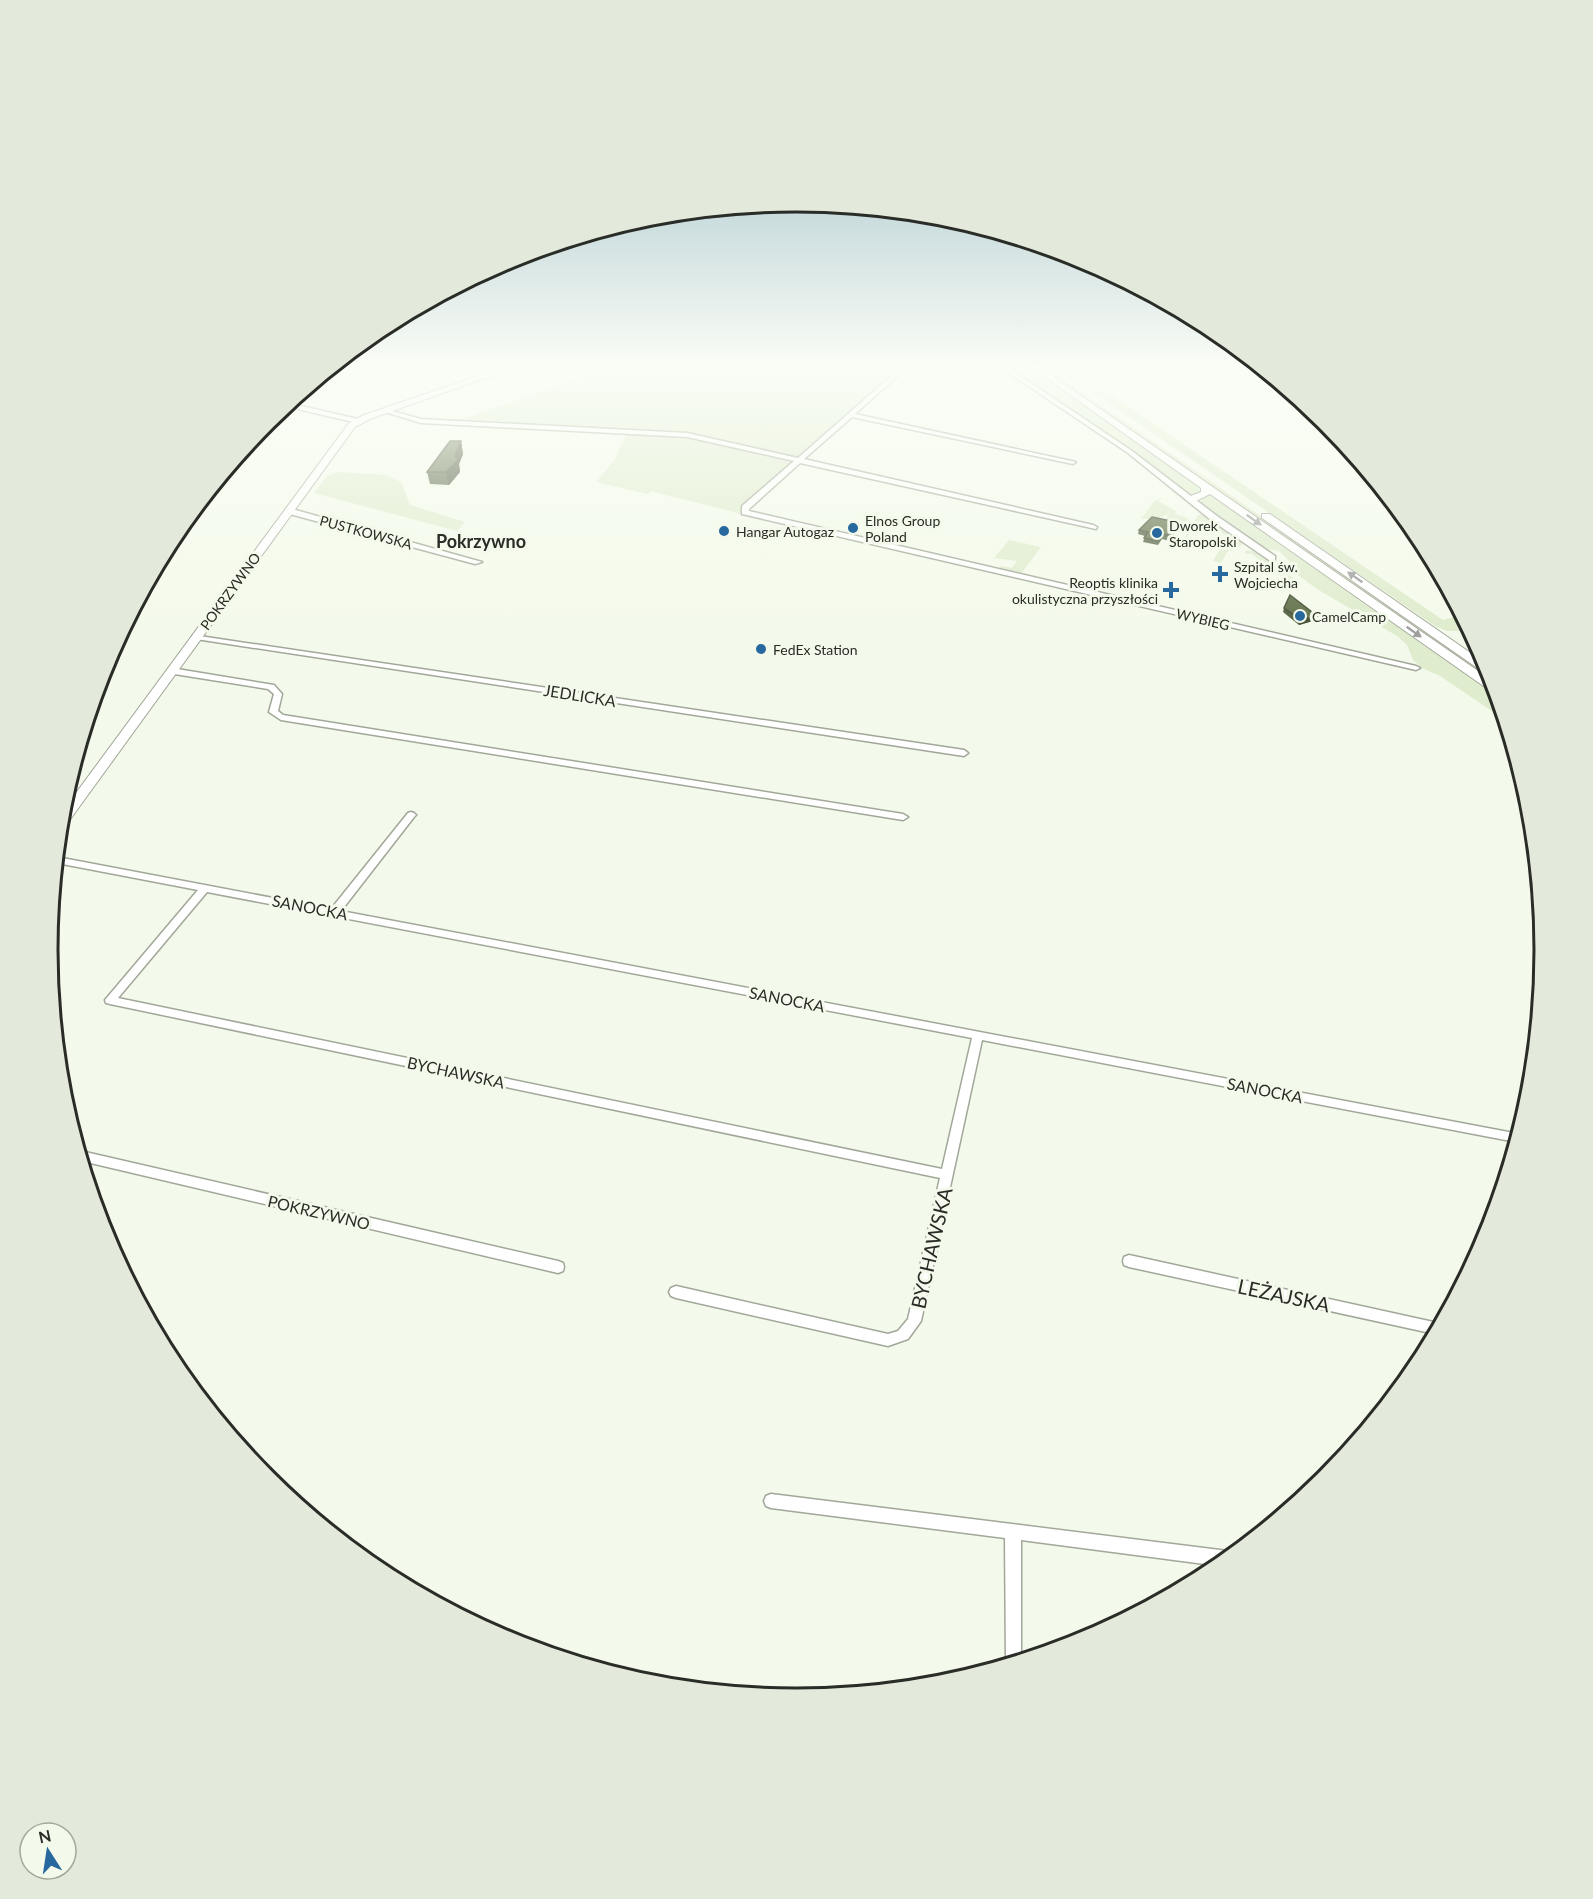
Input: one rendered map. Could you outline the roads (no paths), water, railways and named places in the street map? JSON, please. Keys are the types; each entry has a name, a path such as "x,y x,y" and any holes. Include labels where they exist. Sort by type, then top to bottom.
{"main road":[{"name":"POKRZYWNO","path":"73,805 334,452"},
{"path":"1155,452 1483,680"},
{"path":"1172,452 1475,661"},
{"path":"1192,499 1206,492 1206,487"}],"street":[{"path":"762,452 1093,527"},
{"path":"800,460 809,452"},
{"path":"1024,452 1073,462"},
{"path":"1129,452 1214,518 1272,558"},
{"name":"WYBIEG","path":"800,460 745,508 745,512 1416,668"},
{"name":"PUSTKOWSKA","path":"289,510 478,562"},
{"name":"JEDLICKA","path":"196,637 964,753"},
{"path":"171,670 271,687 278,694 273,712 281,717 903,817"},
{"path":"334,912 411,815"},
{"name":"SANOCKA","path":"64,861 1510,1136"},
{"name":"BYCHAWSKA","path":"206,887 110,1000 947,1175"},
{"name":"BYCHAWSKA","path":"676,1292 888,1340 903,1335 914,1322 978,1035"},
{"name":"POKRZYWNO","path":"89,1158 558,1268"},
{"name":"LEŻAJSKA","path":"1129,1261 1431,1327"},
{"path":"771,1501 1215,1557"},
{"path":"1012,1532 1013,1654"}],"place":[{"name":"Elnos Group Poland","path":"853,528"},
{"name":"Hangar Autogaz","path":"724,531"},
{"name":"Dworek Staropolski","path":"1157,533"},
{"name":"Szpital św. Wojciecha","path":"1220,574"},
{"name":"Reoptis klinika okulistyczna przyszłości","path":"1171,590"},
{"name":"CamelCamp","path":"1300,616"},
{"name":"FedEx Station","path":"761,649"}],"district":[{"name":"Pokrzywno","path":"481,541"}]}
